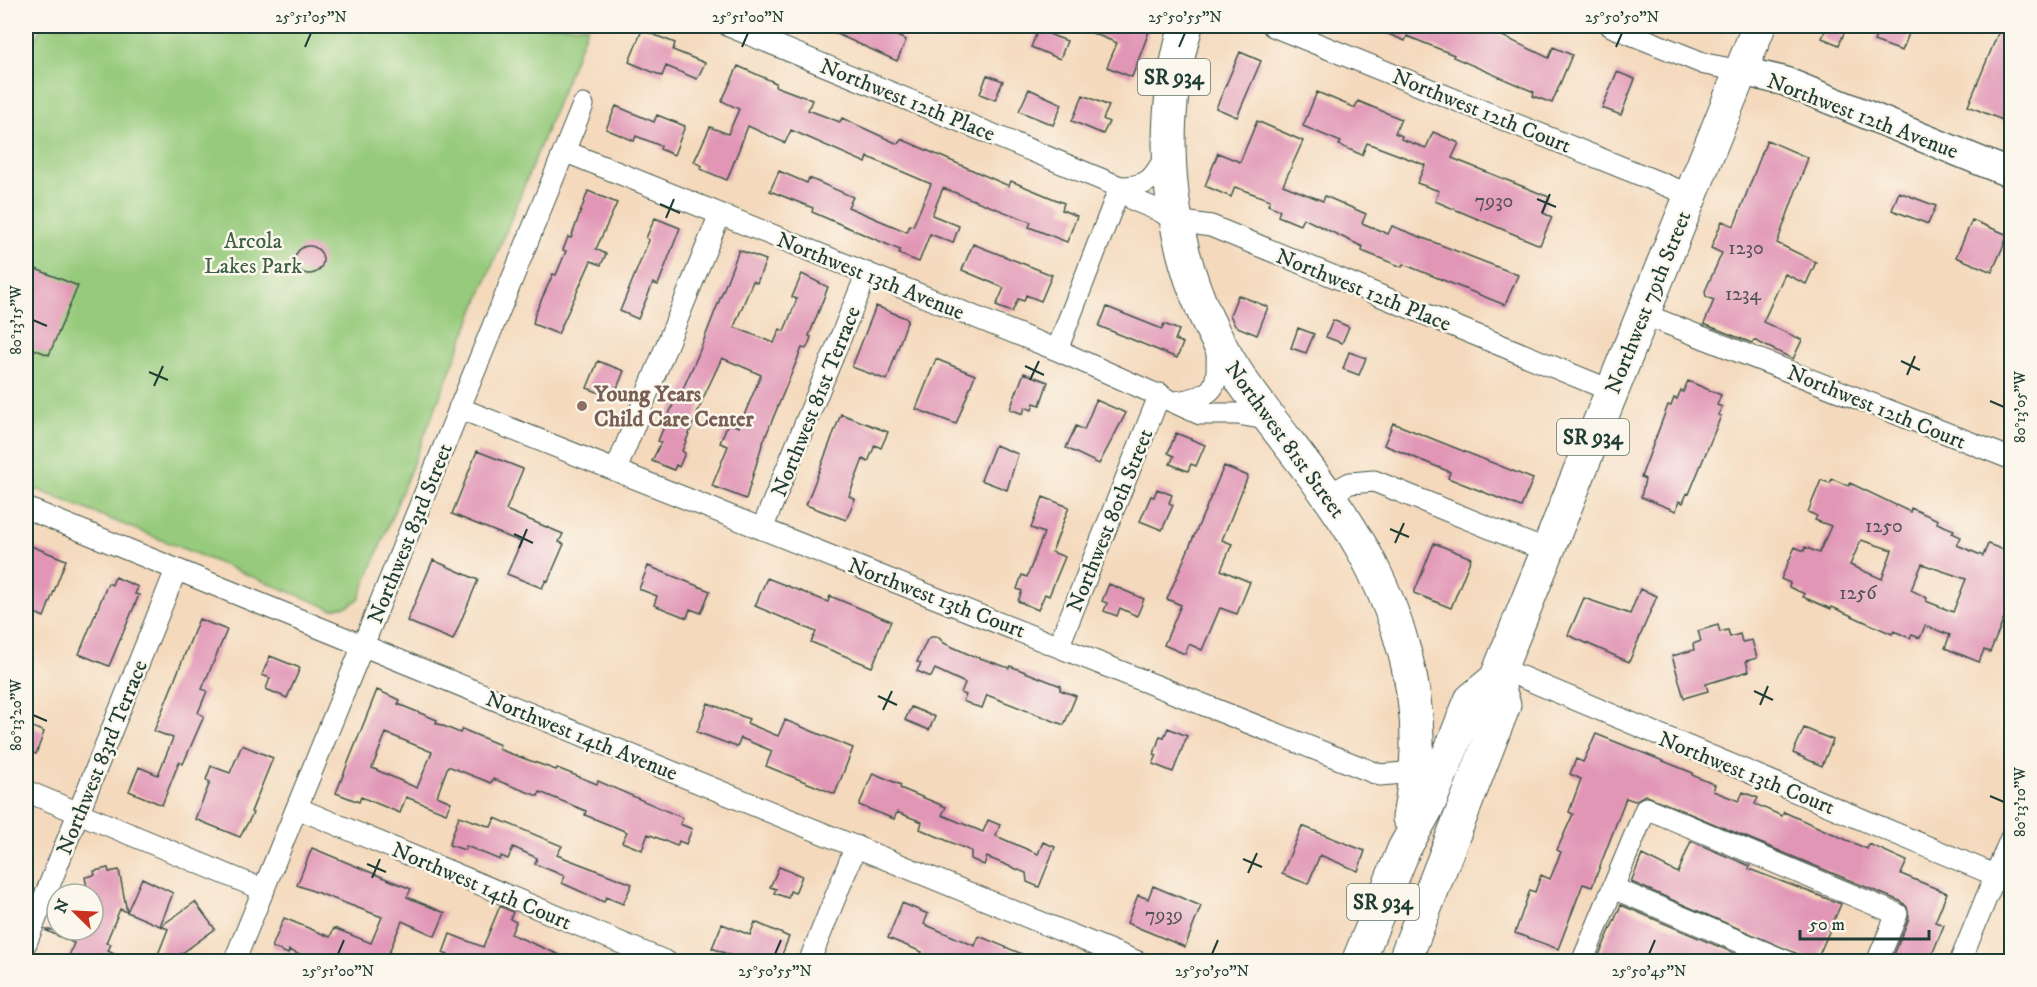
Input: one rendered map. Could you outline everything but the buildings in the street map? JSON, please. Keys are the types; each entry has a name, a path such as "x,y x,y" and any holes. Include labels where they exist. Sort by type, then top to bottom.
{"main road":[{"name":"Northwest 81st Street","path":"1186,26 1173,84 1168,152 1176,221 1191,279 1217,338 1242,380 1328,495 1371,565 1396,626 1413,699 1417,745 1416,772 1404,849"},
{"name":"Northwest 79th Street","path":"1358,962 1404,849 1428,806 1472,700 1498,674 1759,26"},
{"name":"Northwest 12th Avenue","path":"1741,71 1784,81 2012,174"},
{"name":"SR 934","path":"1404,962 1504,705 1498,674"}],"street":[{"name":"Northwest 12th Place","path":"729,26 1120,187 1134,200 1160,210 1176,221 1210,226 1612,391"},
{"name":"Northwest 12th Court","path":"1273,26 1690,195"},
{"name":"Northwest 12th Avenue","path":"1611,26 1705,64 1741,71"},
{"name":"Northwest 83rd Street","path":"234,962 364,646 413,516 583,105"},
{"name":"Northwest 13th Avenue","path":"564,151 1057,350 1200,414 1248,415 1271,420"},
{"path":"1057,350 1120,187 1146,183 1155,175 1168,152"},
{"path":"616,470 720,214"},
{"name":"Northwest 81st Terrace","path":"762,529 867,273"},
{"name":"Northwest 12th Court","path":"1643,314 2012,459"},
{"path":"1168,398 1199,398 1214,386 1217,375 1217,338"},
{"name":"Northwest 80th Street","path":"1059,645 1168,398"},
{"name":"Northwest 13th Court","path":"459,408 1059,645 1380,775 1416,772"},
{"path":"1328,495 1350,483 1374,481 1547,551"},
{"name":"Northwest 14th Avenue","path":"26,508 1138,962"},
{"name":"Northwest 83rd Terrace","path":"26,943 176,570"},
{"name":"Northwest 13th Court","path":"1498,674 1995,874"},
{"path":"26,791 264,890"},
{"name":"Northwest 14th Court","path":"297,808 667,962"},
{"path":"1582,962 1646,808 1897,914 1877,962"},
{"path":"1960,962 2012,835"},
{"path":"809,962 856,846"},
{"path":"1613,888 1788,962"}],"green space":[{"name":"Arcola Lakes Park","path":"41,26 588,26 359,599 348,606 332,609 26,485 26,65"}],"place":[{"name":"Young Years Child Care Center","path":"582,406"}]}
